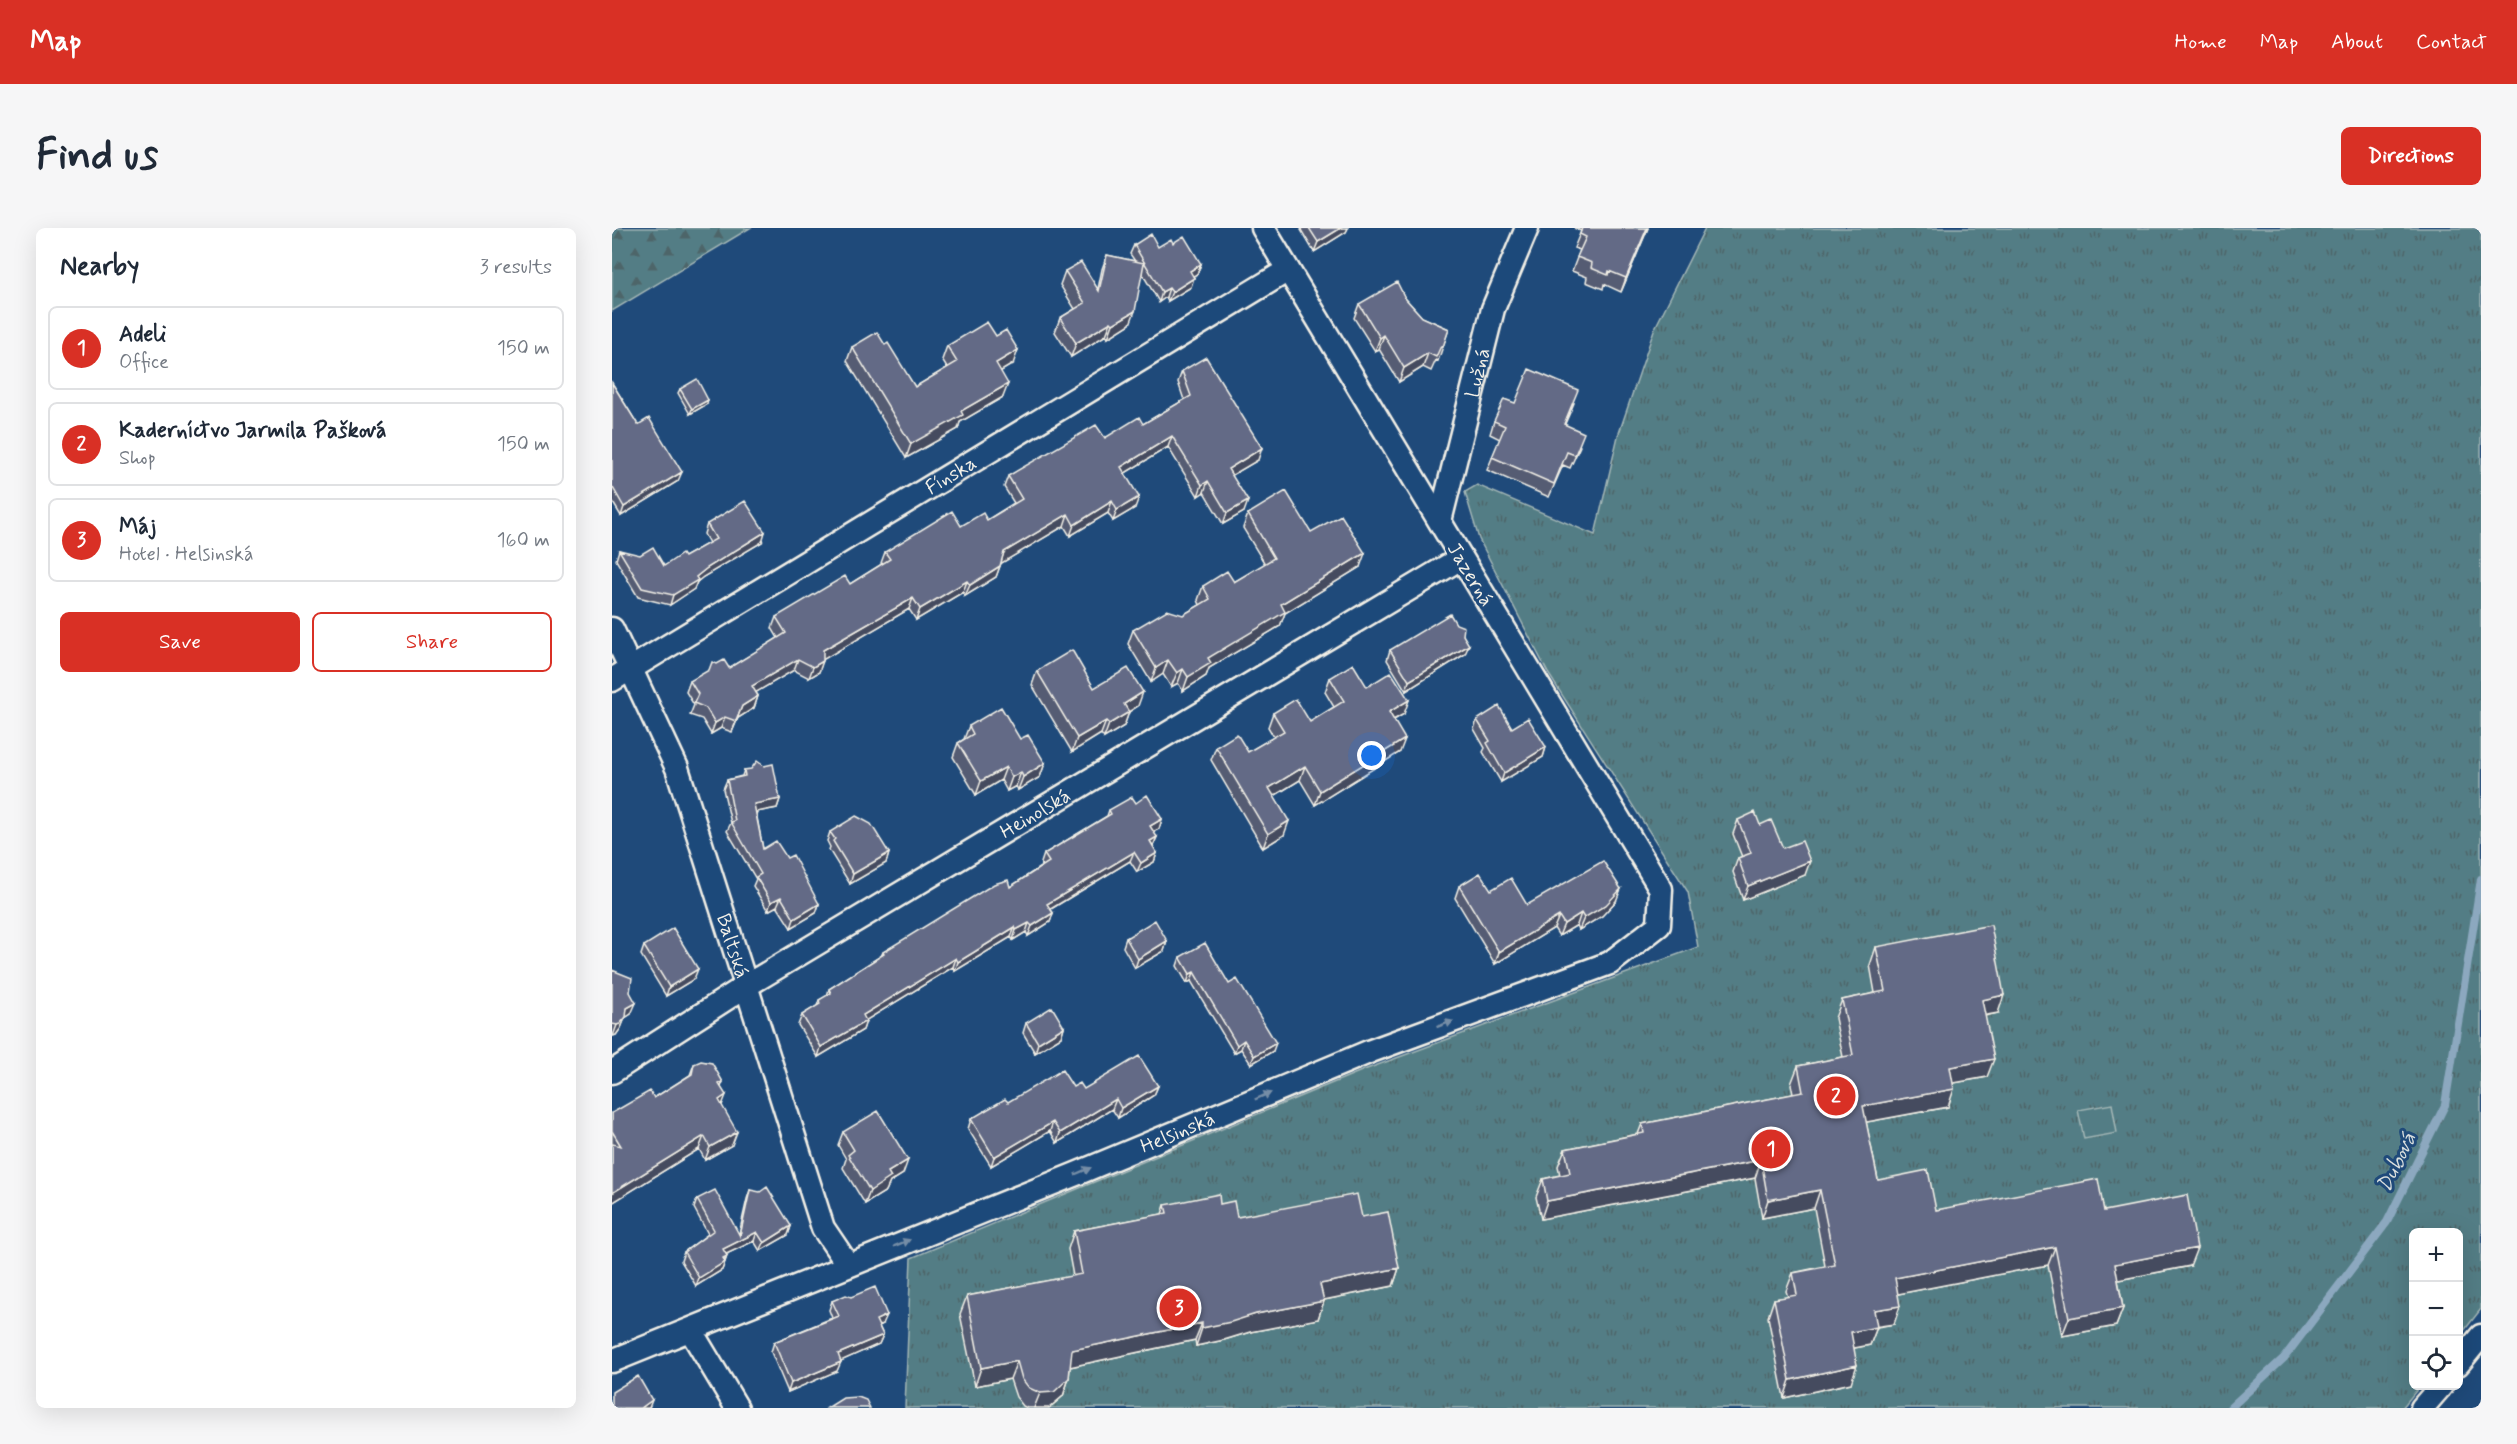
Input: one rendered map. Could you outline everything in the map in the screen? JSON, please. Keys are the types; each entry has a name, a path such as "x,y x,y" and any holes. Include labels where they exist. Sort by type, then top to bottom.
{"street":[{"name":"Jazerná","path":"1263,228 1661,889 1659,925"},
{"name":"Lužná","path":"1440,521 1493,309 1527,228"},
{"name":"Fínska","path":"621,674 1288,270"},
{"name":"Heinolská","path":"612,1072 746,986 1461,558"},
{"name":"Baltská","path":"612,629 621,674 677,768 823,1228 848,1265"},
{"name":"Helsinská","path":"612,1361 1076,1174 1371,1051 1610,963 1659,925"},
{"path":"691,1330 737,1408"},
{"path":"2463,1358 2481,1336"},
{"path":"2422,1408 2437,1390"}],"green space":[{"path":"612,228 750,228 612,311"},
{"path":"1705,228 2481,228 2481,1309 2463,1332 2463,1228 2409,1228 2409,1390 2417,1390 2402,1408 905,1408 911,1258 1364,1070 1698,947 1688,892 1548,673 1479,539 1465,492 1477,485 1595,535 1618,436 1654,330"},
{"path":"2112,1104 2117,1133 2084,1139 2078,1110"}],"building":[{"path":"1309,228 1341,228 1318,242"},
{"path":"1582,228 1647,228 1626,278 1609,271 1608,275 1591,268 1592,263 1577,257 1586,237 1580,234"},
{"path":"1151,234 1158,247 1171,239 1173,243 1184,236 1201,264 1190,271 1194,278 1172,292 1169,288 1162,292 1134,245"},
{"path":"1107,255 1144,263 1135,311 1076,343 1060,318 1085,303 1065,271 1081,262 1099,291"},
{"path":"1397,282 1405,298 1422,317 1449,329 1443,347 1441,346 1436,357 1428,353 1404,368 1384,335 1380,338 1359,304"},
{"path":"987,322 996,336 1006,330 1018,350 996,363 1008,384 961,411 963,415 911,444 852,347 877,332 885,345 888,343 915,387 957,362 947,346"},
{"path":"1206,357 1262,448 1228,469 1248,501 1227,513 1208,481 1202,485 1172,436 1121,467 1139,497 1117,510 1112,501 1074,525 1068,514 1004,552 1000,566 970,585 967,581 920,609 913,598 823,650 823,661 813,667 798,659 752,686 758,696 742,706 736,721 725,717 715,723 706,708 694,703 698,694 690,681 709,670 712,662 717,664 724,660 729,668 786,633 776,617 845,576 850,584 890,559 885,552 952,511 961,526 983,513 987,520 1022,499 1008,476 1096,425 1105,438 1139,417 1143,424 1191,396 1182,371"},
{"path":"1529,369 1578,390 1564,424 1584,433 1575,455 1567,452 1554,484 1492,457 1505,426 1494,421 1504,399 1515,403"},
{"path":"697,379 708,400 692,409 680,389"},
{"path":"612,383 638,425 649,418 682,472 624,507 612,486"},
{"path":"1286,491 1311,532 1341,515 1365,553 1281,604 1285,612 1208,658 1211,663 1188,677 1183,669 1177,673 1168,660 1156,668 1133,630 1167,610 1183,615 1210,599 1203,586 1227,571 1234,582 1274,558 1248,514"},
{"path":"745,501 765,532 707,568 696,577 698,580 673,595 642,588 619,550 640,555 653,547 664,566 682,554 684,557 716,539 707,524"},
{"path":"1450,614 1456,624 1464,627 1463,635 1469,645 1409,681 1390,650"},
{"path":"1072,650 1094,688 1128,668 1143,692 1124,704 1129,712 1109,724 1106,721 1077,738 1037,671"},
{"path":"1353,664 1367,687 1391,672 1409,700 1389,712 1405,739 1320,791 1305,766 1269,788 1289,821 1268,834 1216,747 1237,734 1248,752 1284,731 1273,713 1296,699 1310,722 1344,701 1330,678"},
{"path":"1499,706 1512,728 1528,718 1546,747 1504,773 1487,743 1490,741 1477,720"},
{"path":"1001,707 1020,739 1028,735 1045,763 1023,777 1021,772 1012,777 1006,767 981,781 958,743 973,734 969,726"},
{"path":"757,761 764,766 773,764 780,799 754,804 763,849 776,841 787,858 793,855 819,904 794,919 781,897 771,902 756,877 761,874 731,822 735,821 727,780 745,776 744,770 751,769"},
{"path":"1147,795 1162,819 1150,826 1157,837 1150,841 1157,853 1141,863 1134,852 1047,904 1053,913 1032,926 1029,923 1016,930 1015,927 958,962 956,958 863,1015 866,1021 821,1047 802,1015 820,1004 819,1000 831,993 829,989 884,954 883,952 994,884 1008,880 1010,887 1049,862 1044,854 1111,814 1109,810 1132,797 1136,803"},
{"path":"1755,812 1760,825 1771,820 1783,848 1802,841 1810,861 1748,886 1738,858 1751,853 1738,820"},
{"path":"856,816 871,824 889,853 853,874 830,832"},
{"path":"1603,861 1621,889 1606,905 1584,918 1581,913 1564,924 1559,916 1499,952 1459,886 1480,873 1491,890 1511,878 1527,905"},
{"path":"1155,920 1167,941 1138,959 1126,938"},
{"path":"1991,925 2004,995 1982,1000 1994,1059 1950,1067 1954,1089 1863,1106 1878,1180 1928,1170 1936,1210 2098,1179 2104,1211 2187,1195 2197,1248 2115,1264 2123,1308 2069,1318 2055,1247 1895,1278 1900,1306 1874,1310 1877,1327 1851,1332 1857,1365 1790,1380 1774,1299 1797,1295 1793,1273 1835,1265 1820,1190 1768,1200 1761,1160 1547,1201 1543,1179 1570,1173 1565,1149 1644,1133 1642,1124 1803,1092 1798,1066 1853,1055 1842,1000 1885,991 1876,947"},
{"path":"673,928 698,969 669,987 644,946"},
{"path":"1205,943 1229,984 1237,979 1276,1043 1254,1056 1244,1040 1237,1045 1194,972 1190,974 1180,957"},
{"path":"612,970 632,978 630,992 636,1003 627,1008 626,1017 617,1025 612,1024"},
{"path":"1052,1007 1064,1027 1038,1043 1026,1023"},
{"path":"1139,1056 1158,1086 1121,1108 1116,1099 1060,1133 1053,1122 994,1157 971,1119 1005,1099 1008,1102 1062,1070 1073,1087 1080,1083 1084,1089"},
{"path":"701,1061 712,1063 723,1082 719,1084 726,1095 719,1100 737,1132 710,1147 704,1136 612,1193 612,1144 621,1146 612,1131 612,1113 650,1091 654,1098 692,1074 694,1064"},
{"path":"878,1111 908,1160 888,1172 891,1177 870,1191 848,1155 854,1150 843,1132"},
{"path":"767,1187 791,1226 764,1243 757,1232 723,1249 727,1256 723,1258 725,1262 699,1278 684,1252 714,1230 697,1199 715,1190 740,1236 750,1190 760,1192"},
{"path":"1219,1194 1220,1204 1234,1201 1237,1217 1357,1194 1362,1217 1388,1212 1399,1268 1320,1284 1324,1301 1256,1314 1202,1328 1202,1323 1072,1350 1069,1378 1054,1392 1040,1393 1029,1388 1022,1379 1017,1361 981,1368 967,1296 1082,1274 1074,1231 1167,1213 1165,1205"},
{"path":"875,1287 887,1315 876,1320 883,1335 838,1354 841,1362 791,1383 774,1342 839,1316 832,1301 846,1295 851,1297"},
{"path":"638,1376 652,1400 641,1408 612,1408 612,1392"},
{"path":"858,1397 866,1400 870,1408 827,1408 843,1398"}],"waterway":[{"name":"Dubová","path":"2230,1408 2284,1358 2387,1222 2445,1105 2481,879"}],"place":[{"name":"Kaderníctvo Jarmila Pašková","path":"1836,1096"},
{"name":"Adeli","path":"1771,1149"},
{"name":"Máj","path":"1179,1308"}]}
